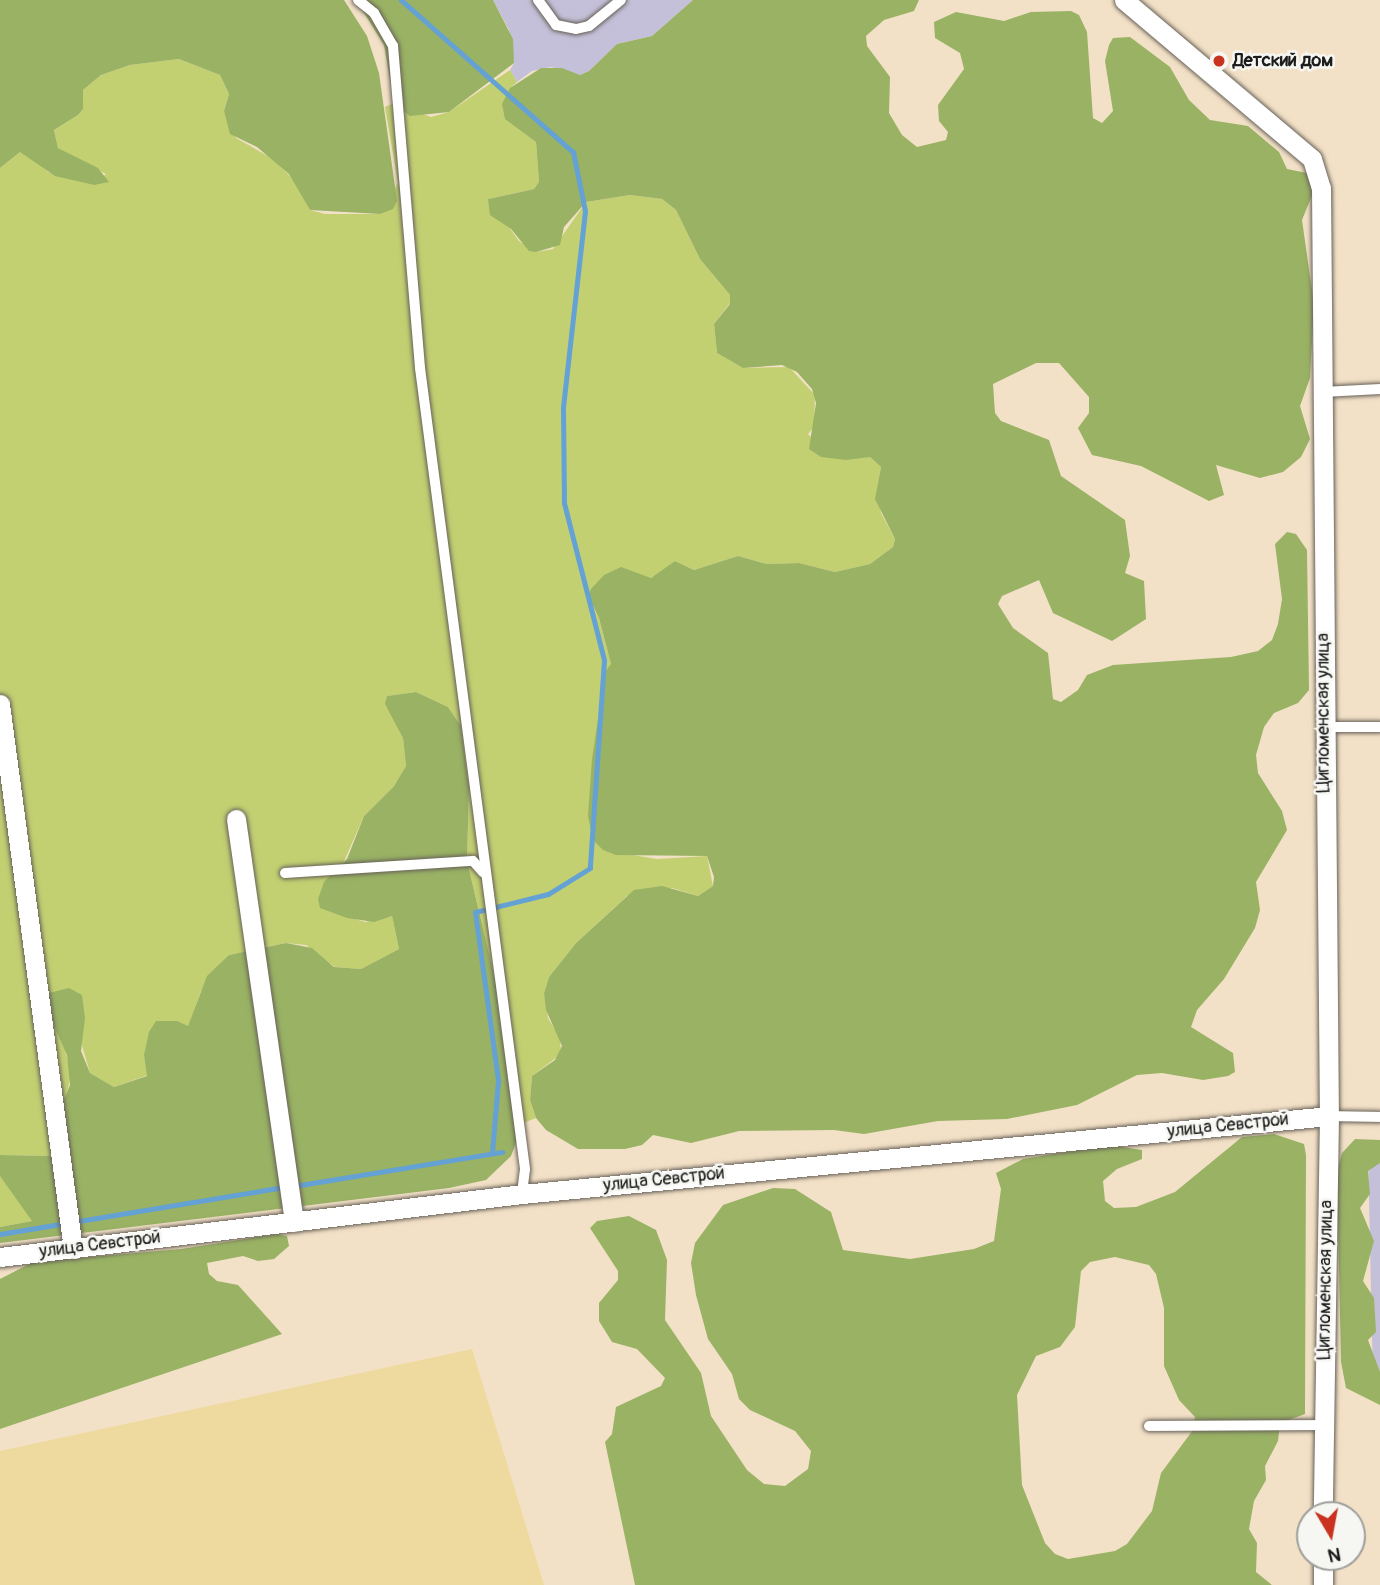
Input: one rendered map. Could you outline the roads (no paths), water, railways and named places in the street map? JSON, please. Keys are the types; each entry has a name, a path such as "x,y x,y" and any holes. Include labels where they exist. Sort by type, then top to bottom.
{"street":[{"name":"Цигломенская улица","path":"1124,0 1312,159 1321,188 1328,1116 1323,1501"},
{"path":"0,704 73,1249"},
{"path":"236,819 294,1222"},
{"name":"улица Севстрой","path":"0,1257 522,1194 1328,1116"}],"lane":[{"path":"358,0 374,13 393,46 420,368 472,746 483,872 525,1169 522,1194"},
{"path":"538,0 556,25 576,29 589,26 621,0"},
{"path":"1323,392 1380,389"},
{"path":"1324,727 1380,727"},
{"path":"285,873 473,861 483,872"},
{"path":"1328,1116 1380,1117"},
{"path":"1149,1426 1324,1424"}],"waterway":[{"path":"401,0 573,152 585,211 563,408 564,503 604,660 590,868 548,894 475,912 498,1081 492,1153"},
{"path":"294,1186 502,1152"},
{"path":"0,1234 285,1187"}],"place":[{"name":"Детский дом","path":"1219,61"}]}
